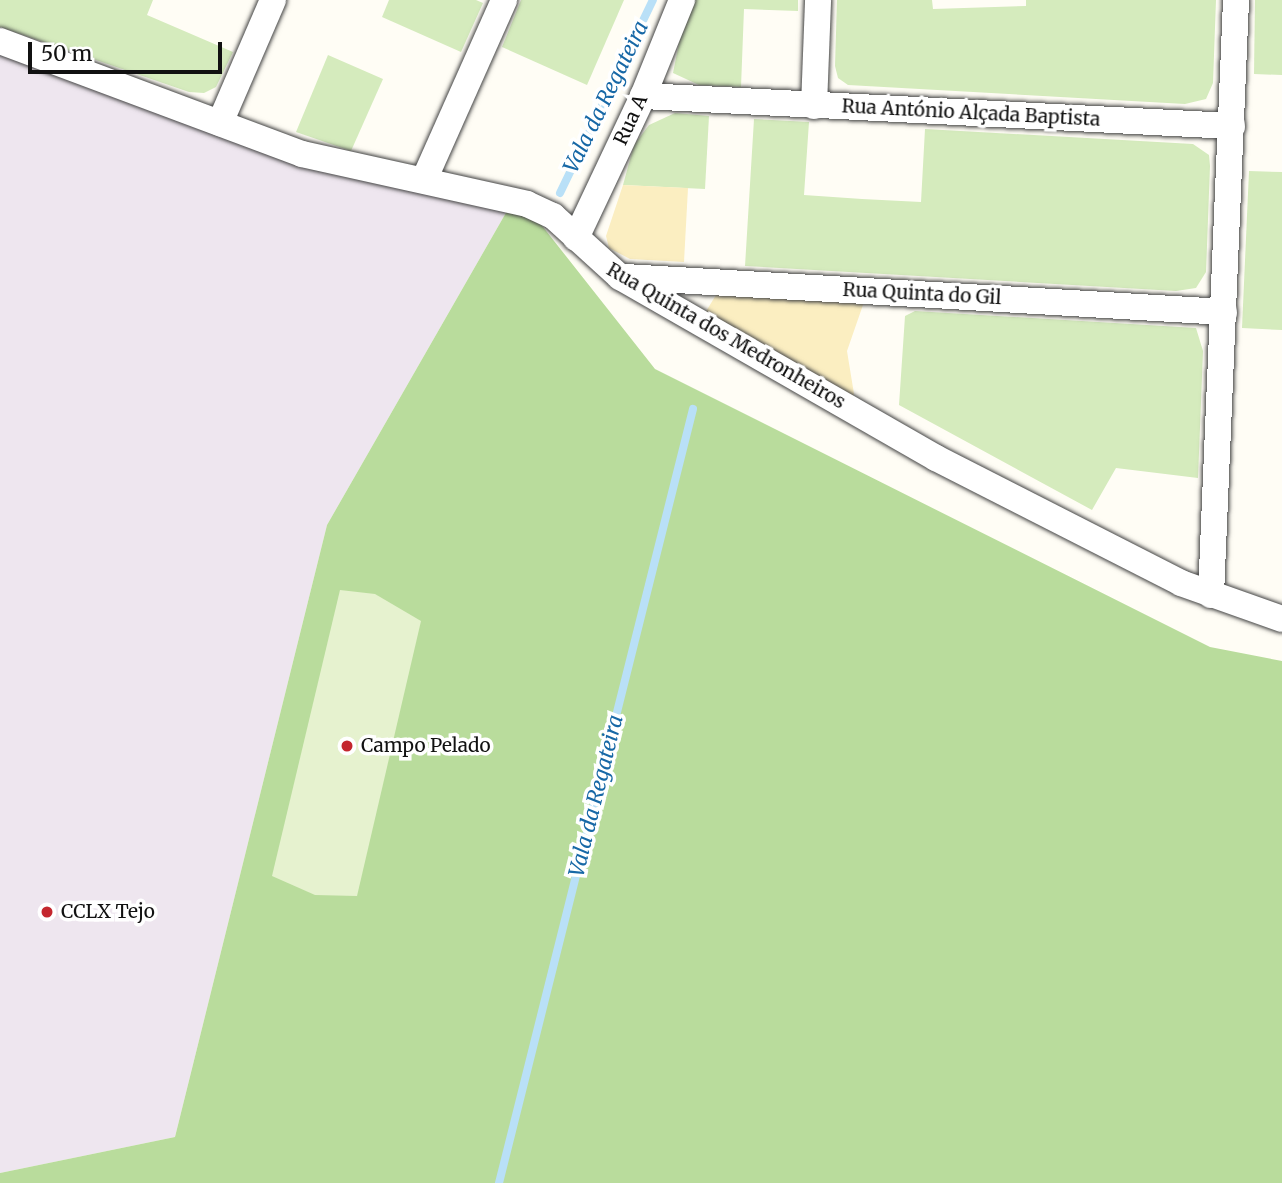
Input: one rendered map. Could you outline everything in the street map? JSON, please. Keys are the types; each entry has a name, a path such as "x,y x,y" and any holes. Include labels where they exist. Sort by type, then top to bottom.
{"street":[{"path":"220,122 273,0"},
{"path":"424,180 504,0"},
{"name":"Rua A","path":"576,238 643,96 682,0"},
{"name":"Rua António Alçada Baptista","path":"818,0 814,106 1232,126"},
{"path":"1211,595 1237,0"},
{"name":"Rua Quinta dos Medronheiros","path":"0,41 302,154 527,204 553,216 620,277 936,458 1211,595 1282,619"},
{"path":"643,96 814,106"},
{"name":"Rua Quinta do Gil","path":"620,277 1224,312"}],"shaded area":[{"path":"0,53 511,204 327,525 175,1137 0,1173"}],"green space":[{"path":"0,0 153,0 147,15 233,52 216,87 204,93 189,92 0,27"},
{"path":"389,0 476,0 483,3 461,52 382,17"},
{"path":"521,0 624,0 587,85 502,47"},
{"path":"694,0 798,0 798,11 744,9 741,87 699,85 673,73 680,38"},
{"path":"837,0 932,0 933,9 1026,6 1026,0 1216,0 1213,83 1206,99 1185,104 848,85 838,78 835,66"},
{"path":"1255,0 1282,0 1282,75 1254,74"},
{"path":"328,55 383,79 351,151 296,132"},
{"path":"675,113 709,116 705,189 623,185 634,145 649,125"},
{"path":"754,119 809,122 804,195 862,199 921,202 925,129 1193,144 1209,155 1206,272 1196,288 1176,291 745,266"},
{"path":"1249,171 1282,172 1282,330 1242,328"},
{"path":"511,204 532,213 655,369 1210,647 1282,661 1282,1183 0,1183 0,1173 175,1137 327,525"},
{"path":"915,311 1196,328 1203,351 1198,478 1116,468 1092,510 899,405 905,316"},
{"name":"Campo Pelado","path":"340,590 375,594 421,621 357,896 315,895 272,876"}],"sand":[{"path":"623,185 688,188 684,262 630,259 609,248 606,236"},
{"path":"716,295 864,302 847,351 854,394 852,398 705,313"}],"waterway":[{"name":"Vala da Regateira","path":"560,193 653,0"},
{"name":"Vala da Regateira","path":"499,1183 693,409"}],"place":[{"name":"Campo Pelado","path":"347,746"},
{"name":"CCLX Tejo","path":"47,912"}]}
